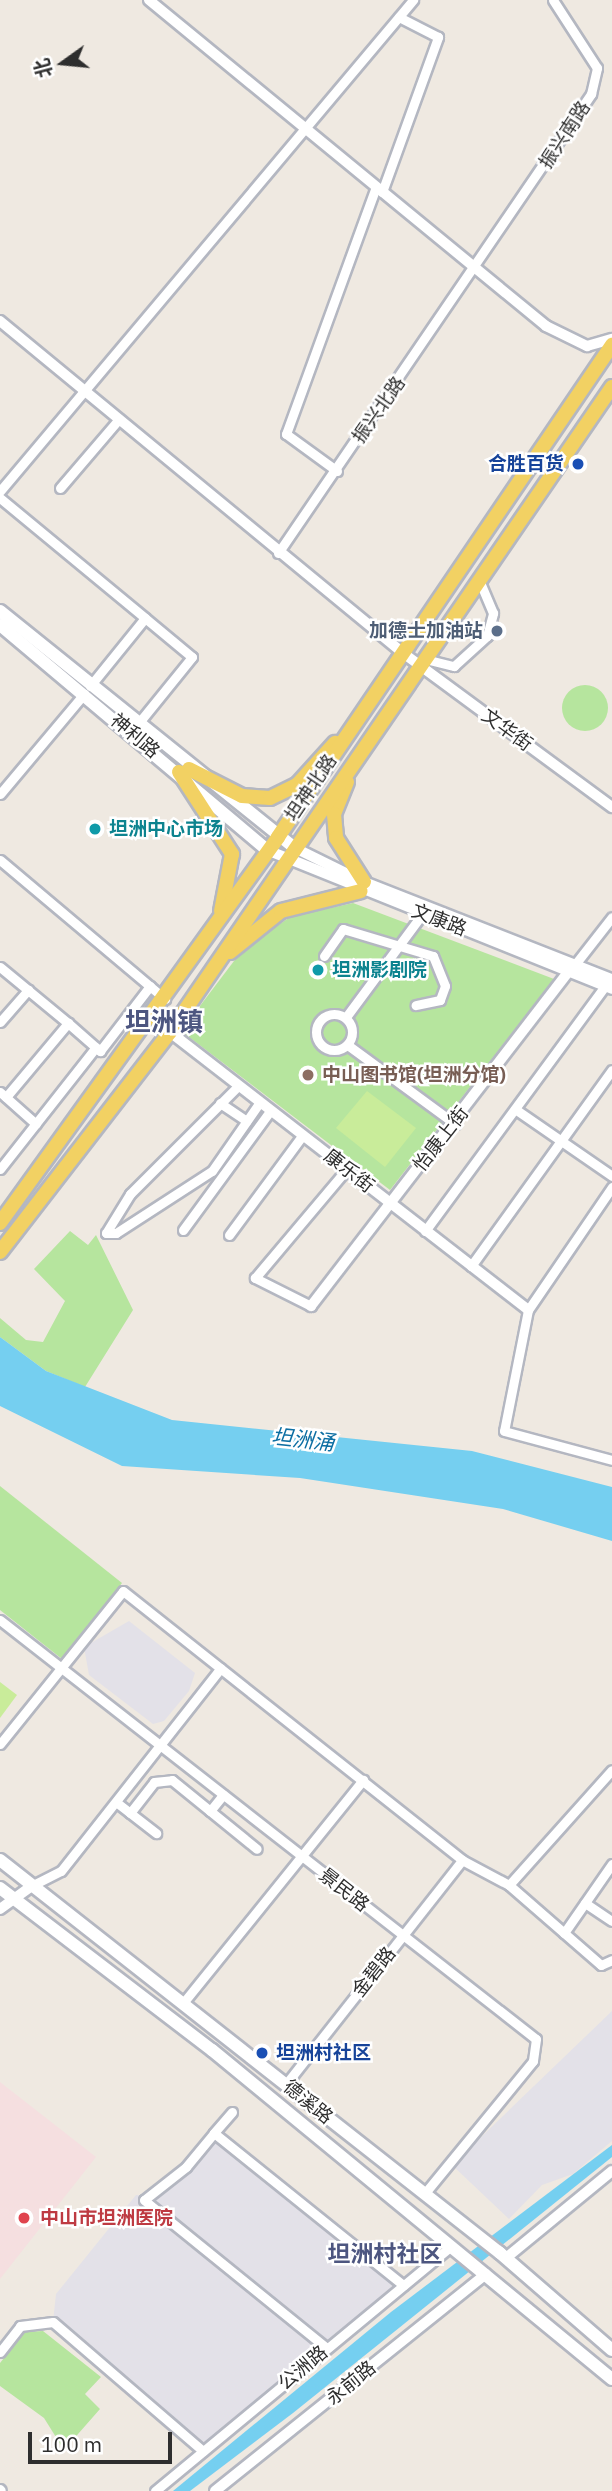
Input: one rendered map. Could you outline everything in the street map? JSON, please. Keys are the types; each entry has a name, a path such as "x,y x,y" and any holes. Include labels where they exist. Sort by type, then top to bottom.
{"main road":[{"name":"坦神北路","path":"0,1223 165,999 278,837 612,345"},
{"name":"坦神北路","path":"0,1252 170,1032 612,387"},
{"path":"0,611 87,690 137,725 184,771 278,837 291,854"},
{"name":"神利路","path":"0,625 87,690 184,771 267,850"},
{"path":"184,771 242,796 270,798 297,785 352,728"},
{"path":"214,967 281,911 362,887 337,838 334,814 358,756"},
{"path":"184,771 232,854 217,924"},
{"name":"德溪路","path":"0,1860 503,2255 612,2350"},
{"name":"德溪路","path":"5,1892 454,2248 612,2378"}],"street":[{"path":"149,0 304,130 572,340 597,346 612,339"},
{"path":"0,491 413,0"},
{"name":"振兴南路","path":"477,267 592,94 597,68 553,0"},
{"path":"337,471 286,435 438,37 399,17"},
{"name":"振兴北路","path":"278,553 477,267"},
{"name":"文华街","path":"0,321 402,653 422,662 612,807"},
{"path":"60,488 119,419"},
{"path":"0,498 192,657 137,725"},
{"path":"422,662 454,666 472,656 487,636 493,613 479,580"},
{"path":"0,794 145,618"},
{"path":"267,850 291,854 362,887 573,968 612,917"},
{"path":"0,860 165,999"},
{"name":"文康路","path":"362,887 423,913 573,968 610,985"},
{"path":"349,1046 346,1017 423,913"},
{"path":"324,956 342,929 401,943 433,957 443,972 440,1000 415,1005"},
{"path":"0,967 100,1051 150,986"},
{"name":"怡康上街","path":"311,1306 573,968"},
{"path":"425,1231 610,985"},
{"path":"0,1022 28,990"},
{"path":"346,1017 322,1017 316,1031 327,1050 349,1046 454,1124"},
{"path":"36,1124 3,1094 68,1023"},
{"name":"康乐街","path":"170,1032 528,1310"},
{"path":"0,1169 96,1047"},
{"path":"471,1266 612,1070"},
{"path":"238,1086 130,1194 106,1233 116,1233 212,1171 260,1102"},
{"path":"220,1103 247,1121"},
{"path":"515,1109 612,1176"},
{"path":"183,1230 270,1111"},
{"path":"229,1234 302,1136"},
{"path":"311,1306 255,1278 346,1170"},
{"path":"612,1187 528,1310 504,1431 612,1460"},
{"path":"0,1744 63,1669 123,1591 462,1860 509,1885 601,1965 612,1960"},
{"name":"景民路","path":"0,1620 536,2039 533,2061 424,2194"},
{"path":"0,1909 5,1892 33,1885 61,1871 221,1668"},
{"path":"509,1885 612,1770"},
{"path":"130,1813 153,1782 167,1778 257,1849"},
{"path":"183,2003 304,1858 363,1780"},
{"path":"210,1811 223,1794"},
{"path":"116,1802 156,1833"},
{"name":"金碧路","path":"286,2084 462,1860"},
{"path":"564,1933 612,1864"},
{"path":"584,1903 612,1921"},
{"path":"232,2112 186,2168 144,2200 327,2348"},
{"path":"214,2133 403,2285"},
{"path":"503,2255 612,2171"},
{"name":"公洲路","path":"155,2491 403,2285 454,2248"},
{"name":"永前路","path":"215,2491 483,2272"},
{"path":"0,2352 20,2326 53,2322 203,2451"}],"shaded area":[{"path":"129,1621 195,1673 189,1691 164,1721 153,1724 89,1675 84,1647"},
{"path":"612,2011 612,2141 573,2174 542,2185 509,2219 452,2165"},
{"name":"中山市坦洲医院","path":"0,2082 96,2157 0,2279"},
{"path":"214,2133 403,2285 203,2451 53,2322 56,2294 136,2195 152,2196"}],"green space":[{"path":"585,685 601,692 608,708 601,724 585,731 569,724 562,708 569,692"},
{"path":"353,903 554,979 390,1190 181,1031 234,961 261,937 290,917"},
{"path":"367,1091 416,1128 385,1167 336,1128"},
{"path":"70,1231 88,1245 96,1235 133,1310 85,1387 46,1371 0,1337 0,1318 26,1340 43,1342 65,1301 34,1269"},
{"path":"0,1486 122,1583 62,1659 0,1610"},
{"path":"0,1682 17,1695 0,1718"},
{"path":"43,2331 101,2377 85,2394 100,2409 64,2450 44,2418 0,2386 0,2363 25,2332"}],"water":[{"name":"坦洲涌","path":"0,1337 46,1371 172,1420 472,1451 612,1487 612,1541 503,1509 300,1478 122,1466 0,1406"},
{"path":"612,2145 612,2157 293,2413 190,2491 173,2491 391,2312"}],"place":[{"name":"合胜百货","path":"578,464"},
{"name":"加德士加油站","path":"497,631"},
{"name":"坦洲中心市场","path":"95,829"},
{"name":"坦洲影剧院","path":"318,970"},
{"name":"中山图书馆(坦洲分馆)","path":"308,1075"},
{"name":"坦洲村社区","path":"262,2053"},
{"name":"中山市坦洲医院","path":"24,2218"}],"district":[{"name":"坦洲镇","path":"164,1022"},
{"name":"坦洲村社区","path":"385,2253"}]}
